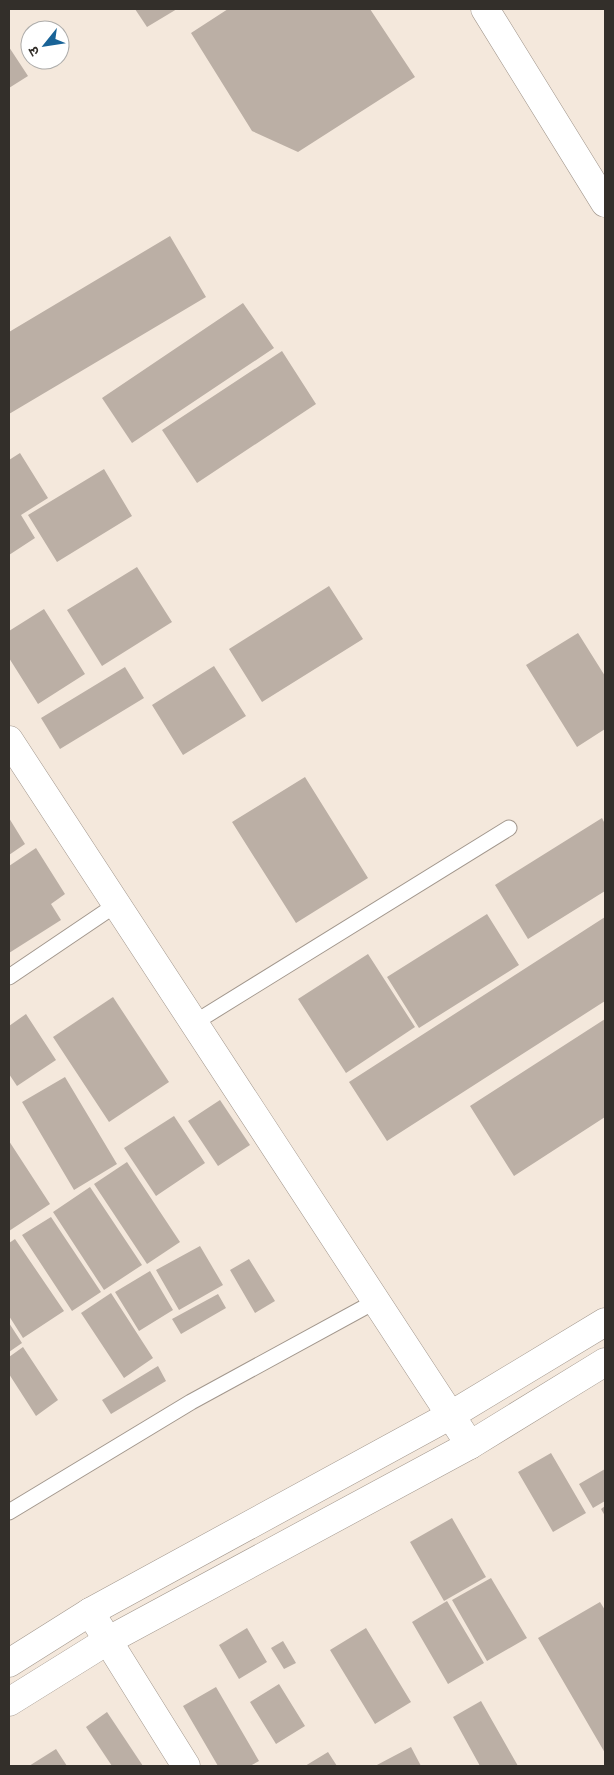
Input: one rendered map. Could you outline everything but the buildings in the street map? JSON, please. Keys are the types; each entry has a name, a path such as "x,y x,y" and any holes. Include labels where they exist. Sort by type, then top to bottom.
{"street":[{"path":"485,9 605,203"},
{"path":"9,740 470,1445"},
{"path":"9,1663 90,1612 451,1415 605,1322"},
{"path":"9,1702 107,1641 470,1445 605,1362"},
{"path":"90,1612 186,1766"}],"lane":[{"path":"194,1023 510,828"},
{"path":"9,977 117,904"},
{"path":"9,1512 191,1402 376,1301"}]}
